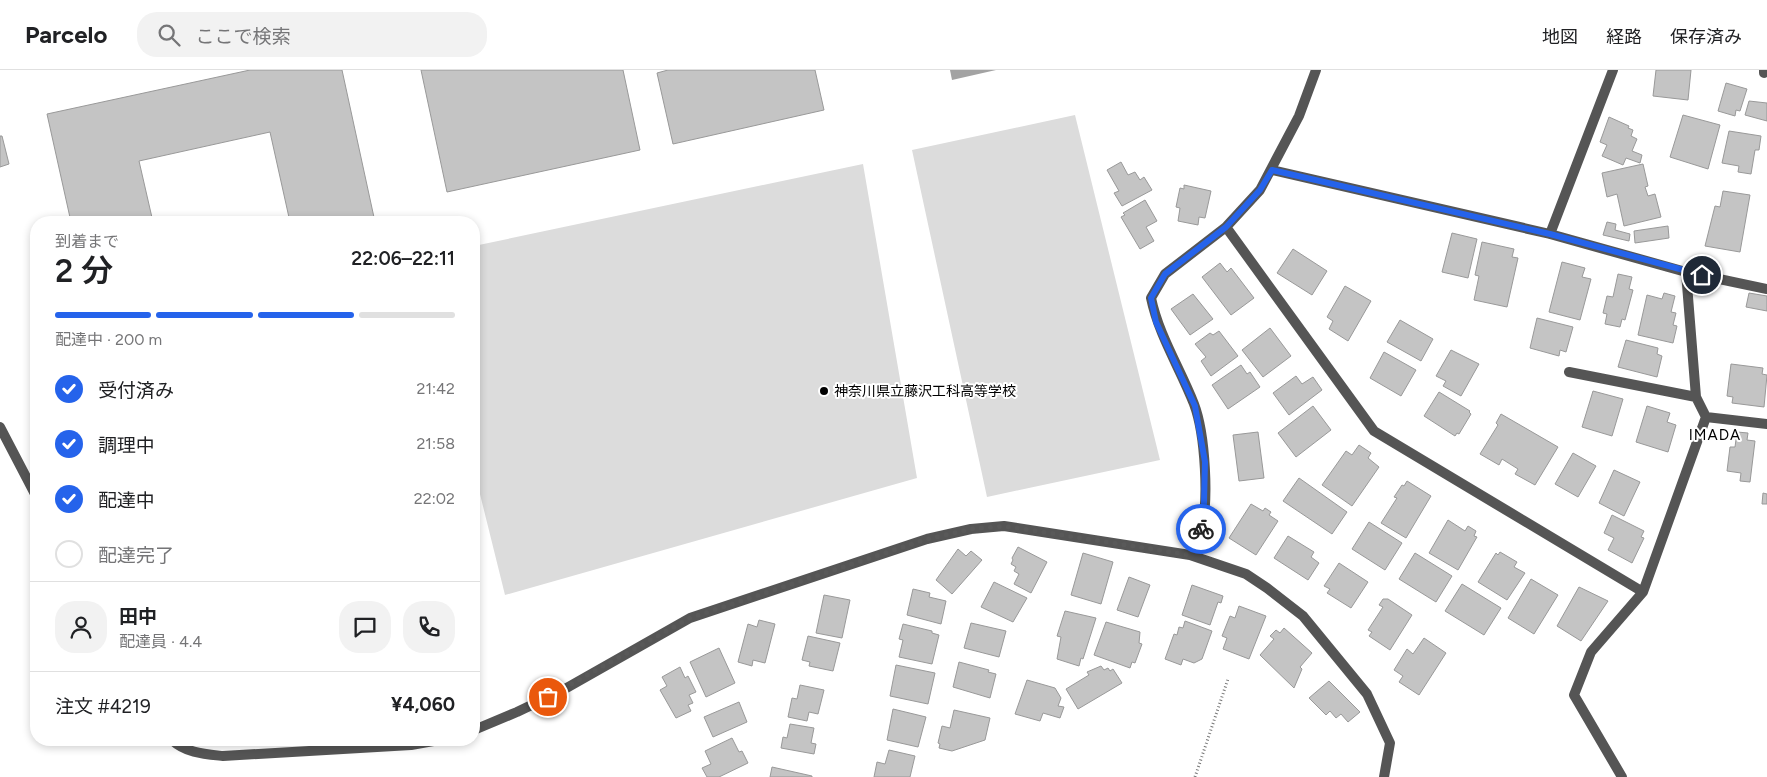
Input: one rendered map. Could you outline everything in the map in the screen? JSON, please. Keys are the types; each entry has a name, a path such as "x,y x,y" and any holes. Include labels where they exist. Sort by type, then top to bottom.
{"street":[{"path":"1190,555 1200,533 1204,503 1205,462 1195,406 1156,322 1151,298 1165,274 1226,227 1260,190 1299,116 1316,70"},
{"path":"1550,234 1613,70"},
{"path":"1272,170 1550,234 1686,272 1767,289"},
{"path":"1226,227 1374,431 1643,592"},
{"path":"1622,777 1574,695 1591,652 1643,592 1706,417 1696,397 1686,272"},
{"path":"1569,372 1696,397"},
{"path":"1706,417 1767,424"},
{"path":"0,427 30,484"},
{"path":"480,728 563,690 690,618 944,535 971,529 1004,526 1190,555 1246,574 1303,616 1367,694 1390,743 1384,777"},
{"path":"179,746 198,754 223,756 402,746"}],"path":[{"path":"1195,777 1228,679"}],"shaded area":[{"path":"950,70 996,70 952,80"},
{"path":"1075,115 1160,460 987,497 912,150"},
{"path":"863,164 917,478 505,595 480,494 480,245"}],"building":[{"path":"250,70 342,70 374,216 289,216 270,132 139,161 152,216 70,216 47,114"},
{"path":"421,70 623,70 640,150 447,192"},
{"path":"668,70 815,70 824,110 673,144 657,73"},
{"path":"1656,70 1691,70 1688,100 1653,96"},
{"path":"1726,83 1747,89 1740,111 1736,110 1735,116 1718,111"},
{"path":"1749,101 1767,103 1767,121 1745,115"},
{"path":"1683,115 1720,125 1708,169 1670,157"},
{"path":"1609,117 1629,126 1628,128 1633,130 1631,136 1637,139 1632,151 1642,155 1640,163 1626,158 1623,165 1602,156 1607,145 1600,142"},
{"path":"1729,131 1761,136 1759,150 1755,150 1751,174 1738,172 1739,166 1722,163"},
{"path":"0,136 2,136 9,164 0,167"},
{"path":"1121,162 1128,175 1135,172 1140,180 1144,177 1152,190 1122,206 1114,193 1119,191 1107,170"},
{"path":"1643,164 1648,186 1645,187 1648,196 1655,194 1661,217 1624,226 1617,194 1607,197 1602,173"},
{"path":"1184,185 1211,191 1205,218 1199,217 1198,225 1178,221 1180,208 1176,207 1180,188 1184,189"},
{"path":"1723,191 1750,195 1740,252 1705,246 1715,206 1720,207"},
{"path":"1145,200 1157,221 1146,227 1154,241 1140,249 1121,217 1125,215 1123,213"},
{"path":"1607,222 1616,224 1615,230 1630,234 1629,241 1603,235"},
{"path":"1668,226 1669,238 1635,243 1634,231"},
{"path":"1452,233 1477,239 1468,278 1442,272"},
{"path":"1482,242 1514,249 1512,257 1518,258 1507,307 1474,300 1479,276 1475,275"},
{"path":"1293,249 1327,271 1312,295 1277,273"},
{"path":"1562,262 1585,268 1582,277 1591,279 1580,320 1549,312"},
{"path":"1220,263 1227,272 1231,268 1254,298 1231,315 1202,277"},
{"path":"1618,274 1632,277 1629,289 1633,290 1625,320 1622,319 1620,327 1605,324 1607,314 1603,313 1607,296 1613,297"},
{"path":"1345,286 1371,301 1348,341 1329,329 1333,321 1327,317"},
{"path":"1664,293 1675,296 1671,312 1676,313 1673,325 1677,326 1673,343 1638,335 1647,295 1662,299"},
{"path":"1749,293 1767,296 1767,311 1746,307"},
{"path":"1193,294 1213,319 1190,335 1171,309"},
{"path":"1537,318 1573,327 1566,352 1560,350 1559,356 1530,348"},
{"path":"1400,320 1433,339 1421,361 1387,342"},
{"path":"1270,328 1291,356 1263,377 1242,350"},
{"path":"1219,331 1238,356 1211,376 1201,361 1206,357 1195,344 1210,333 1213,335"},
{"path":"1626,340 1658,348 1657,354 1662,356 1657,377 1618,367"},
{"path":"1451,350 1479,364 1461,396 1443,386 1446,381 1436,376"},
{"path":"1384,352 1416,370 1401,396 1370,378"},
{"path":"1731,364 1763,368 1762,374 1767,375 1764,407 1732,403 1733,397 1727,396"},
{"path":"1241,365 1247,374 1250,372 1260,387 1228,409 1212,385"},
{"path":"1296,376 1302,384 1313,377 1322,390 1289,415 1273,393"},
{"path":"1593,391 1623,399 1612,436 1582,427"},
{"path":"1439,392 1470,411 1471,414 1459,434 1457,433 1455,436 1424,416"},
{"path":"1313,406 1331,430 1296,457 1278,433"},
{"path":"1647,406 1670,413 1667,422 1676,425 1668,452 1636,442"},
{"path":"1501,414 1558,447 1535,485 1515,474 1518,469 1502,459 1499,465 1480,454 1498,425 1496,423"},
{"path":"1258,432 1264,478 1239,481 1233,435"},
{"path":"1737,432 1748,433 1747,440 1755,441 1750,482 1740,481 1741,473 1727,471 1730,447 1735,447"},
{"path":"1359,445 1371,453 1368,458 1379,467 1352,506 1322,485 1346,451 1352,455"},
{"path":"1573,453 1596,466 1578,497 1555,484"},
{"path":"1614,470 1640,482 1624,516 1599,503"},
{"path":"1299,478 1347,512 1332,534 1283,501"},
{"path":"1407,481 1431,496 1406,538 1381,523 1397,498 1394,497"},
{"path":"1763,493 1767,494 1767,504 1762,504"},
{"path":"1251,504 1263,511 1265,508 1271,512 1269,515 1278,521 1256,555 1229,538"},
{"path":"1612,515 1644,531 1641,537 1644,538 1632,563 1608,550 1614,538 1604,533"},
{"path":"1448,520 1465,531 1468,526 1476,531 1474,536 1477,537 1458,570 1429,553"},
{"path":"1369,522 1402,543 1385,570 1352,549"},
{"path":"1288,536 1314,552 1311,557 1319,563 1308,580 1274,558"},
{"path":"1018,547 1047,562 1031,593 1014,584 1019,574 1014,571 1016,567 1011,564"},
{"path":"958,549 966,556 971,551 982,560 952,594 936,580"},
{"path":"1500,552 1517,562 1514,567 1525,573 1507,600 1478,582 1496,553 1498,555"},
{"path":"1083,553 1113,562 1101,604 1071,595"},
{"path":"1415,553 1452,576 1436,602 1399,579"},
{"path":"1339,563 1368,582 1351,608 1327,593 1330,589 1324,586"},
{"path":"1129,577 1150,585 1138,617 1117,610"},
{"path":"1531,579 1558,595 1534,634 1508,618"},
{"path":"994,582 1027,598 1013,622 981,607"},
{"path":"1462,584 1501,608 1484,635 1445,611"},
{"path":"1192,585 1223,596 1221,603 1218,602 1210,625 1182,615"},
{"path":"1579,587 1608,601 1581,641 1557,626"},
{"path":"913,589 930,593 929,597 946,601 941,624 907,615"},
{"path":"824,595 850,600 842,638 816,633"},
{"path":"1383,599 1388,599 1412,615 1390,650 1369,636 1372,632 1368,630 1383,607 1379,605"},
{"path":"1239,606 1266,616 1249,659 1223,649 1227,638 1222,636 1230,616 1235,618"},
{"path":"1065,611 1096,618 1079,666 1057,659 1061,637 1057,636"},
{"path":"759,620 775,624 765,663 753,660 752,666 738,662 748,624 757,627"},
{"path":"1185,621 1212,631 1202,659 1194,663 1183,659 1181,665 1165,659 1174,634 1177,635 1179,627 1183,628"},
{"path":"1106,622 1140,632 1139,643 1142,644 1135,663 1132,662 1130,668 1094,655"},
{"path":"971,623 1006,631 999,657 964,648"},
{"path":"903,624 932,631 932,633 939,635 932,664 899,657 903,640 899,639"},
{"path":"1284,628 1312,653 1300,667 1302,669 1294,688 1260,655 1274,639 1270,636 1276,630 1280,633"},
{"path":"808,636 840,643 833,671 809,666 810,662 802,660"},
{"path":"1424,638 1446,653 1419,695 1399,682 1403,676 1394,670 1407,649 1413,654"},
{"path":"719,648 735,683 706,697 690,662"},
{"path":"959,662 989,670 988,672 996,674 990,698 953,687"},
{"path":"896,665 935,673 928,704 890,696"},
{"path":"1101,666 1104,670 1108,668 1110,671 1113,669 1122,683 1078,709 1066,689 1089,675 1087,672"},
{"path":"680,667 685,678 688,676 696,692 689,695 693,703 688,705 691,711 676,718 660,690 667,686 662,677"},
{"path":"1027,680 1055,688 1061,698 1058,706 1064,707 1060,718 1043,713 1040,721 1015,714"},
{"path":"1329,681 1360,712 1348,722 1341,714 1336,718 1330,711 1326,715 1309,698"},
{"path":"800,685 824,690 818,714 809,712 807,721 788,717 792,698 797,699"},
{"path":"739,702 747,722 713,737 704,717"},
{"path":"893,709 926,717 918,747 887,740"},
{"path":"954,710 990,718 985,740 952,751 939,748 940,744 938,743 942,726 950,728"},
{"path":"790,724 814,728 811,743 816,744 814,754 781,748 783,737 787,738"},
{"path":"732,738 739,752 742,751 748,763 719,777 707,777 702,768 711,764 705,751"},
{"path":"889,750 915,756 910,777 874,777 877,762 885,764"},
{"path":"772,767 812,776 812,777 770,777"}],"way so far":[{"path":"548,697 690,618 927,539 971,529 1004,526 1054,532 1190,555 1201,529"}],"place":[{"name":"神奈川県立藤沢工科高等学校","path":"824,391"}],"district":[{"name":"IMADA","path":"1715,435"}],"route":[{"path":"1201,529 1205,462 1195,406 1156,322 1151,298 1165,274 1226,227 1260,190 1272,170 1550,234 1702,275"}]}
